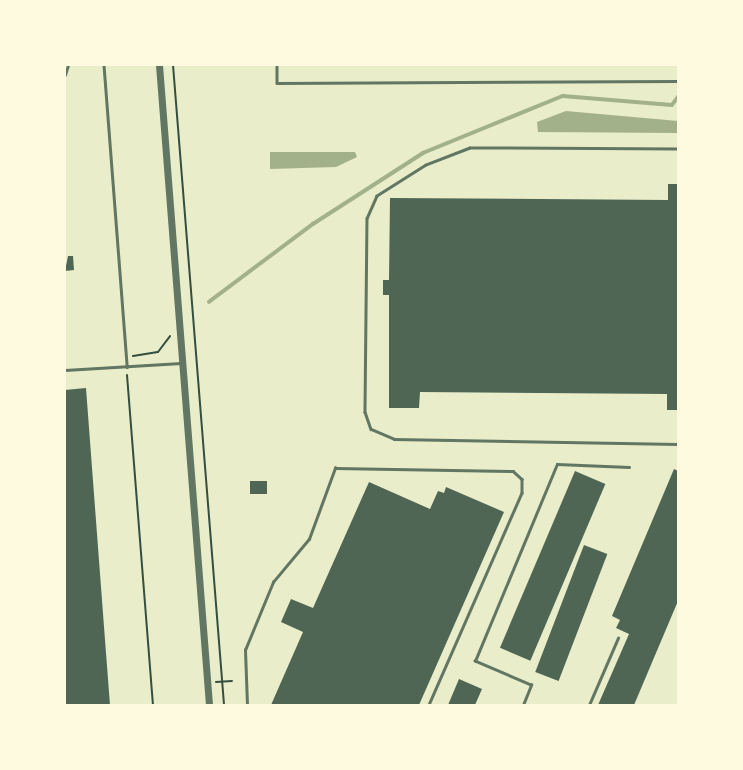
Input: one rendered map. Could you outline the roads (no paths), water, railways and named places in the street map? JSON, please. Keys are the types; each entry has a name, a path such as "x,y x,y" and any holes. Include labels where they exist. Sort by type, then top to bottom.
{"street":[{"path":"159,65 209,705"}],"lane":[{"path":"65,75 68,65"},
{"path":"104,65 127,367"},
{"path":"277,65 277,82 678,82"},
{"path":"678,149 470,148 425,165 377,196 366,218 365,398 369,427 388,438 678,444"},
{"path":"65,370 181,363"},
{"path":"523,705 531,685 475,662 557,464 629,467"},
{"path":"248,705 245,650 273,582 309,539 335,468 513,471 522,479 522,494 429,705"},
{"path":"589,705 618,638"}],"waterway":[{"path":"209,302 313,224 423,153 563,96 672,105 678,97"}]}
